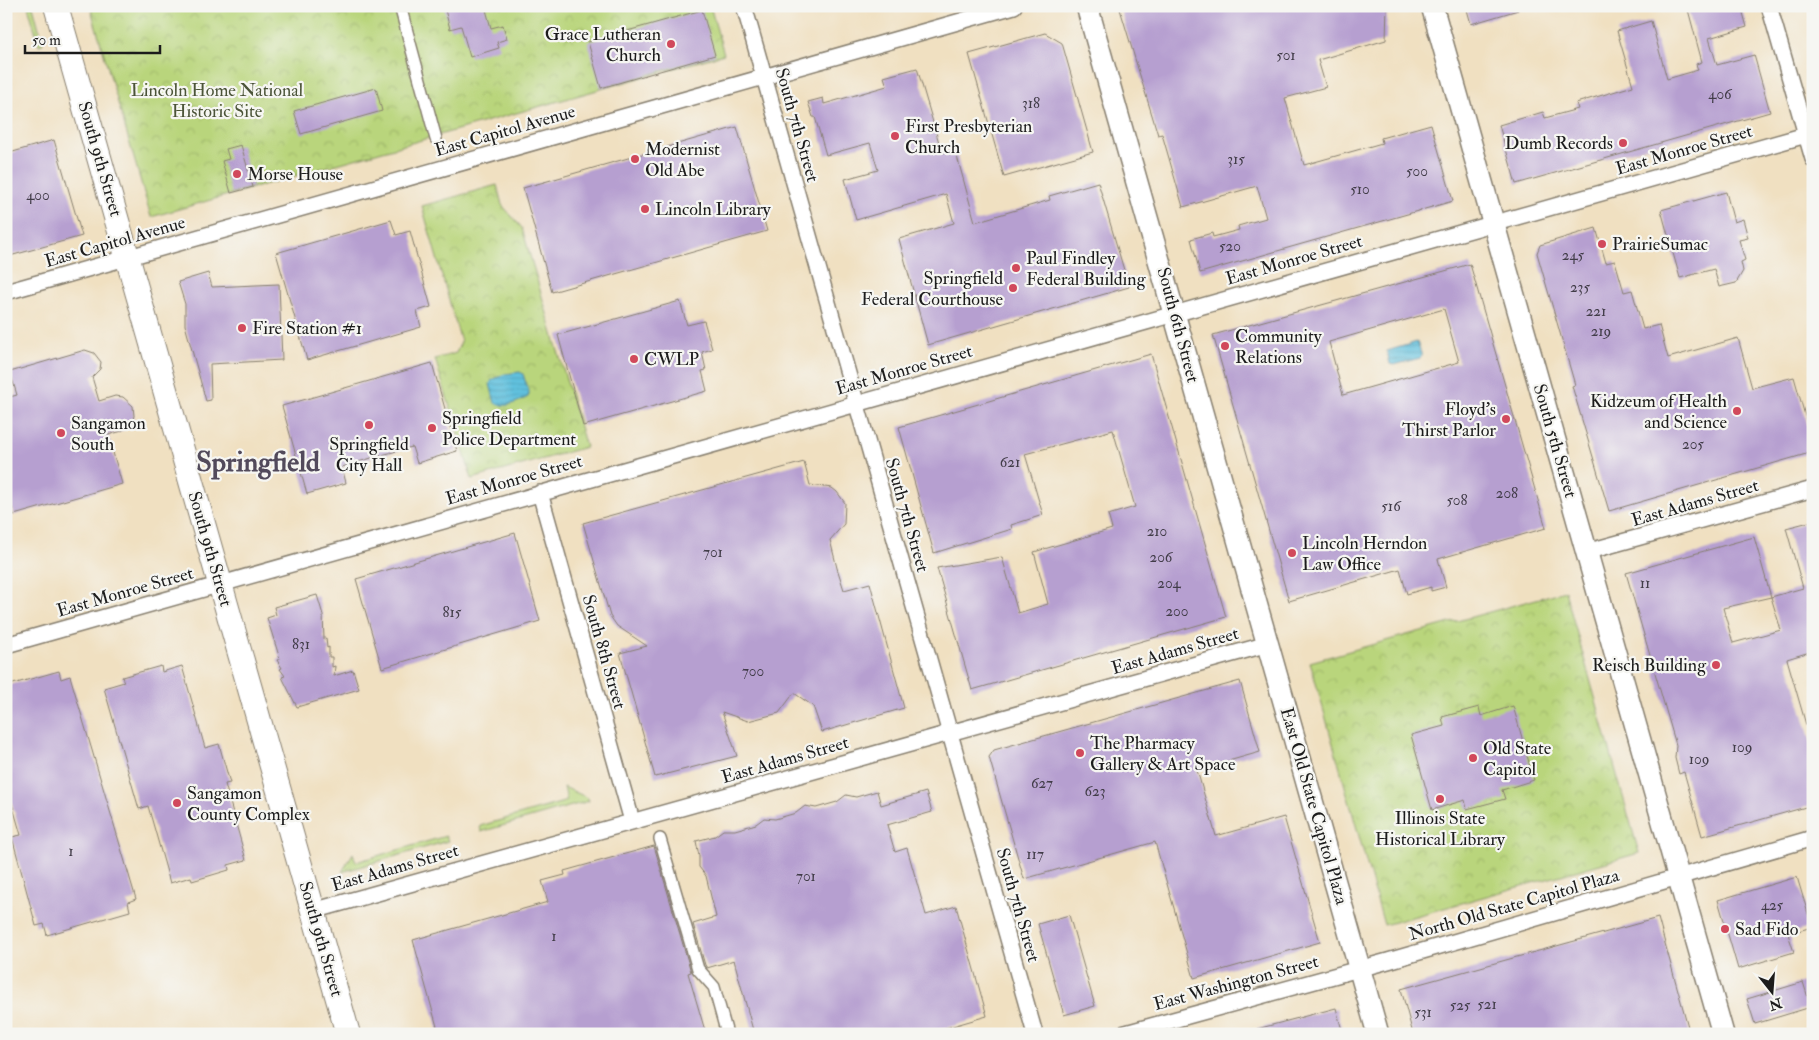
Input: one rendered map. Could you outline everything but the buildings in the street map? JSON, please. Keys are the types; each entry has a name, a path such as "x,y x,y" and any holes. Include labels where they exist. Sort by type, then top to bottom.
{"main road":[{"name":"South 9th Street","path":"56,6 348,1034"},
{"name":"South 6th Street","path":"1087,6 1268,644"},
{"name":"South 5th Street","path":"1432,6 1723,1034"},
{"name":"East Old State Capitol Plaza","path":"1268,644 1378,1034"}],"street":[{"path":"400,6 436,139"},
{"name":"South 7th Street","path":"744,6 1035,1034"},
{"name":"East Capitol Avenue","path":"6,292 128,259 1014,6"},
{"path":"1769,6 1809,134 1813,159"},
{"name":"East Monroe Street","path":"6,645 1809,134"},
{"name":"East Adams Street","path":"1586,552 1813,489"},
{"name":"South 8th Street","path":"540,493 632,821"},
{"name":"East Adams Street","path":"313,911 1268,644"},
{"path":"1678,876 1813,838"},
{"path":"660,839 698,969 714,987 728,1034"},
{"name":"North Old State Capitol Plaza","path":"1360,969 1678,876"},
{"name":"East Washington Street","path":"1122,1034 1360,969"}],"green space":[{"path":"28,6 33,6 43,44 39,45"},
{"name":"Lincoln Home National Historic Site","path":"90,6 710,6 724,54 151,217"},
{"path":"497,185 502,205 522,228 586,447 472,479 435,359 456,353 461,342 422,206"},
{"path":"1565,591 1639,853 1384,925 1310,662"},
{"path":"564,787 588,798 589,801 481,832 480,826 567,801"},
{"path":"446,836 448,841 342,872 353,853 356,862"}],"water":[{"path":"1417,342 1422,356 1420,358 1394,365 1390,364 1387,351"},
{"path":"520,372 523,374 529,393 528,397 507,405 495,403 490,384 492,380 505,374"}],"place":[{"name":"Grace Lutheran Church","path":"671,44"},
{"name":"First Presbyterian Church","path":"895,136"},
{"name":"Dumb Records","path":"1623,143"},
{"name":"Modernist Old Abe","path":"635,159"},
{"name":"Morse House","path":"237,174"},
{"name":"Lincoln Library","path":"645,209"},
{"name":"PrairieSumac","path":"1602,244"},
{"name":"Paul Findley Federal Building","path":"1016,268"},
{"name":"Springfield Federal Courthouse","path":"1013,288"},
{"name":"Fire Station #1","path":"242,328"},
{"name":"Community Relations","path":"1225,346"},
{"name":"CWLP","path":"634,359"},
{"name":"Kidzeum of Health and Science","path":"1737,411"},
{"name":"Floyd's Thirst Parlor","path":"1506,419"},
{"name":"Springfield City Hall","path":"369,425"},
{"name":"Springfield Police Department","path":"432,428"},
{"name":"Sangamon South","path":"61,433"},
{"name":"Lincoln Herndon Law Office","path":"1292,553"},
{"name":"Reisch Building","path":"1716,665"},
{"name":"The Pharmacy Gallery & Art Space","path":"1080,753"},
{"name":"Old State Capitol","path":"1473,758"},
{"name":"Illinois State Historical Library","path":"1440,799"},
{"name":"Sangamon County Complex","path":"177,803"},
{"name":"Sad Fido","path":"1725,929"}],"district":[{"name":"Springfield","path":"258,462"}]}
